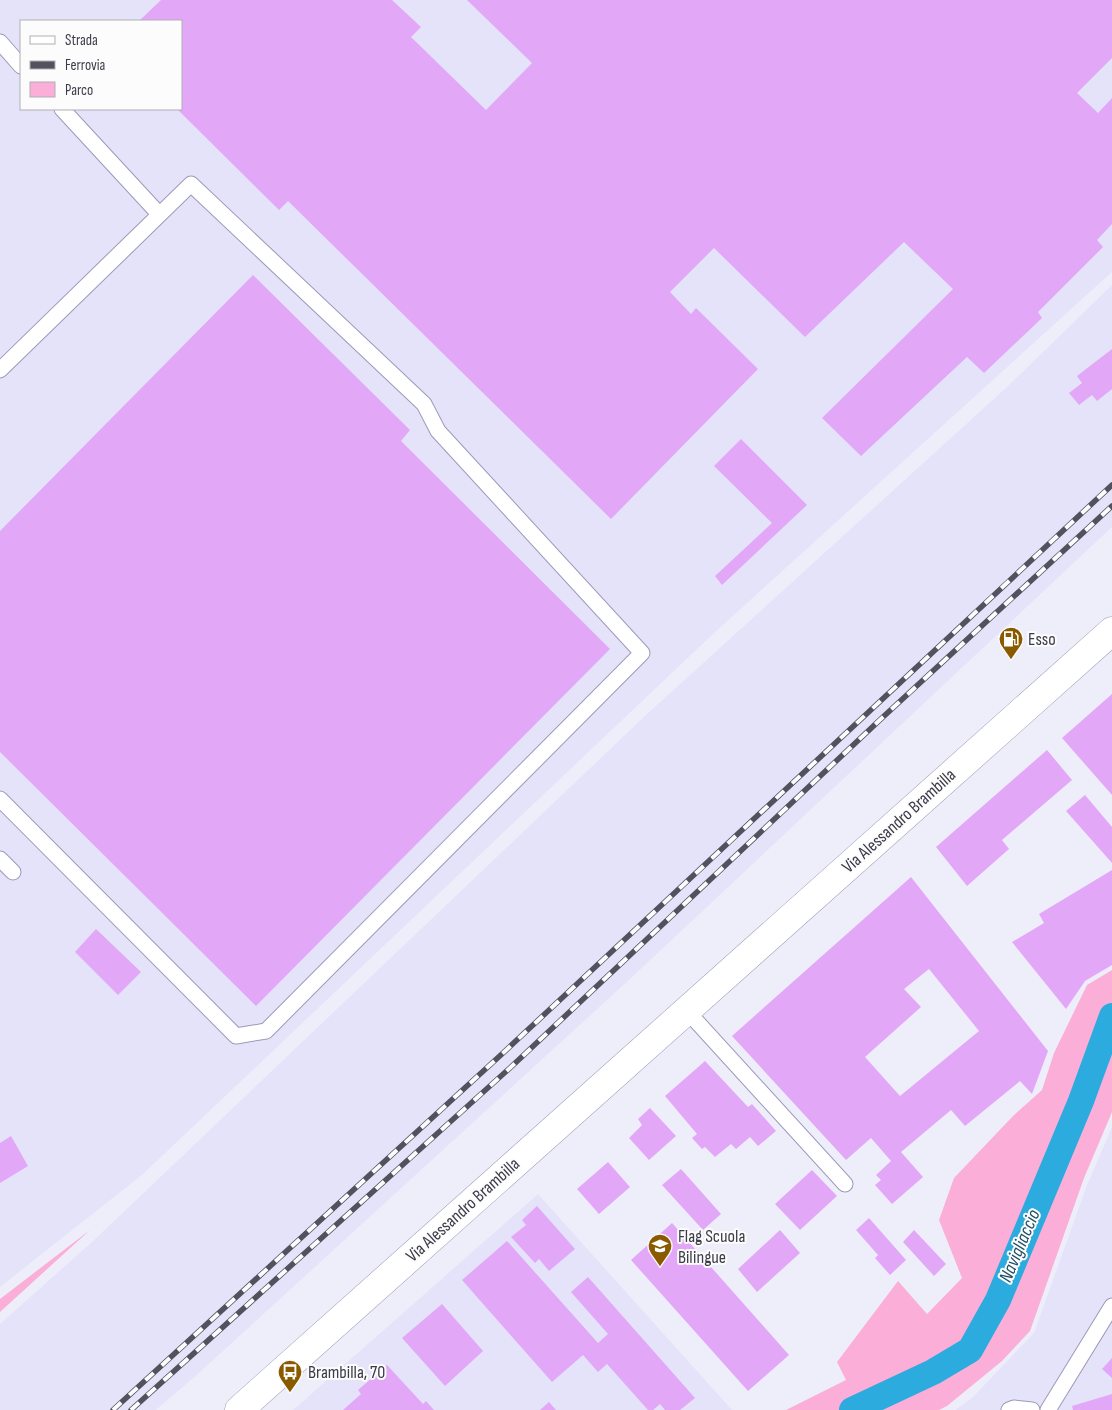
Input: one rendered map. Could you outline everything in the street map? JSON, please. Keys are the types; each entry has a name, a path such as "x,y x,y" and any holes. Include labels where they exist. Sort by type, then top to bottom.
{"main road":[{"name":"Via Alessandro Brambilla","path":"240,1410 1112,631"}],"lane":[{"path":"0,42 20,65"},
{"path":"63,110 159,214"},
{"path":"0,370 191,184 424,404 438,431 642,653 266,1030 236,1036 0,799"},
{"path":"0,859 13,872"},
{"path":"687,1011 845,1184"},
{"path":"1048,1410 1112,1306"},
{"path":"1009,1410 1014,1408 1032,1410"}],"shaded area":[{"path":"0,0 1112,0 1112,272 713,634 142,1175 0,1287"},
{"path":"1112,285 1112,527 629,980 199,1373 156,1410 0,1410 0,1324 93,1241 647,714 1008,386"},
{"path":"1112,1127 1112,1410 955,1410 972,1398 1034,1333 1087,1185"},
{"path":"538,1194 732,1410 293,1410"}],"green space":[{"path":"1112,970 1112,1112 1084,1178 1030,1331 1002,1361 947,1406 939,1410 786,1410 846,1380 837,1362 898,1281 927,1314 962,1278 939,1220 954,1178 1014,1115 1042,1090 1054,1053 1087,985"},
{"path":"90,1230 0,1312 0,1299"}],"building":[{"path":"161,0 392,0 421,27 411,37 486,110 532,63 467,0 1112,0 1112,58 1077,93 1098,113 1112,98 1112,224 1097,240 1103,247 1038,312 1042,318 984,373 967,357 861,456 822,418 953,289 904,242 805,337 714,248 670,292 691,314 696,308 758,369 611,519 288,201 279,210 178,110 182,110 182,20 140,20"},
{"path":"253,275 410,430 401,441 610,649 256,1006 0,752 0,531"},
{"path":"1112,349 1112,389 1097,401 1092,395 1079,405 1069,393 1082,383 1077,376"},
{"path":"741,439 807,505 722,585 715,576 772,523 714,466"},
{"path":"1112,694 1112,795 1062,738"},
{"path":"1047,750 1072,780 1002,840 1009,849 967,886 936,847"},
{"path":"1085,795 1112,827 1112,863 1066,811"},
{"path":"1112,870 1112,965 1085,981 1066,1009 1012,942 1044,923 1039,914"},
{"path":"911,877 1048,1051 1032,1094 1020,1081 965,1126 951,1110 901,1152 923,1177 892,1204 875,1185 881,1180 876,1175 891,1161 871,1138 846,1160 732,1036","holes":["929,969 979,1031 900,1096 865,1057 921,1007 904,989"]},
{"path":"96,929 141,972 118,995 75,952"},
{"path":"705,1061 748,1107 752,1104 776,1131 758,1146 750,1137 736,1149 731,1144 715,1157 705,1147 702,1149 692,1138 697,1134 665,1096"},
{"path":"650,1108 676,1136 649,1160 629,1138 642,1125 638,1119"},
{"path":"11,1136 28,1166 0,1183 0,1143"},
{"path":"608,1162 630,1187 599,1214 577,1189"},
{"path":"681,1169 721,1214 703,1230 662,1185"},
{"path":"812,1170 837,1196 800,1230 775,1204"},
{"path":"537,1206 575,1249 549,1271 539,1259 535,1263 511,1237 526,1225 522,1220"},
{"path":"869,1218 906,1260 890,1275 875,1258 878,1255 856,1230"},
{"path":"672,1223 789,1355 748,1391 631,1260"},
{"path":"780,1230 800,1253 757,1292 738,1269"},
{"path":"914,1230 946,1264 934,1276 903,1242"},
{"path":"507,1241 598,1343 608,1334 571,1292 588,1277 695,1398 680,1410 665,1410 660,1404 653,1410 648,1410 607,1364 598,1372 583,1355 552,1382 462,1280"},
{"path":"442,1304 483,1351 445,1386 402,1338"},
{"path":"1112,1358 1112,1378 1102,1369"},
{"path":"387,1365 423,1404 426,1401 434,1410 343,1410 361,1394 358,1390"},
{"path":"1112,1394 1112,1410 1073,1410 1072,1406"},
{"path":"549,1402 556,1410 540,1410"}],"waterway":[{"name":"Navigliaccio","path":"852,1410 933,1372 970,1350 998,1300 1081,1101 1112,1016"}],"railway":[{"path":"113,1410 503,1053 1112,485"},
{"path":"131,1410 511,1067 883,717 1112,506"}],"place":[{"name":"Esso","path":"1011,660"},
{"name":"Flag Scuola Bilingue","path":"660,1267"},
{"name":"Brambilla, 70","path":"290,1393"}]}
